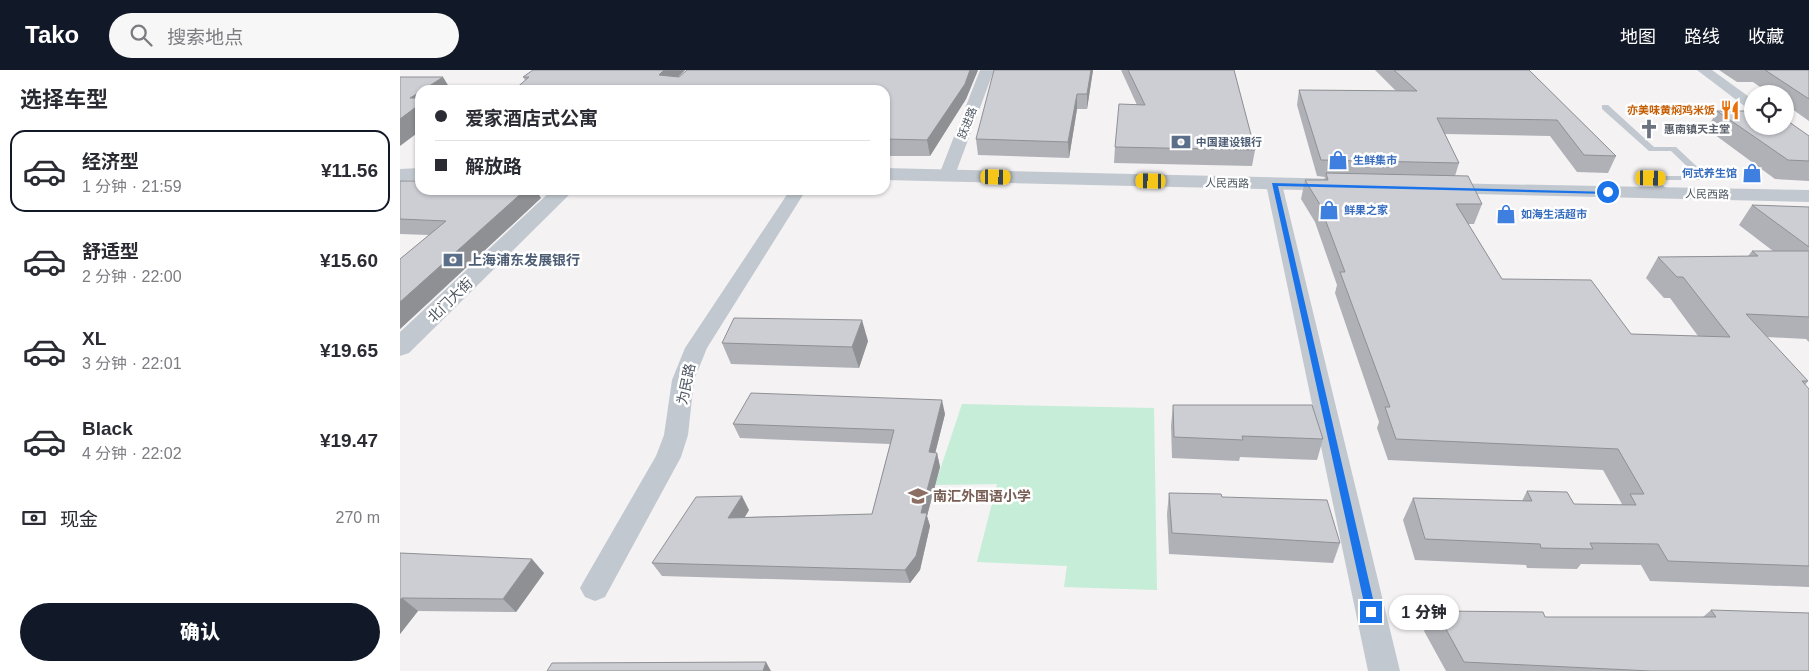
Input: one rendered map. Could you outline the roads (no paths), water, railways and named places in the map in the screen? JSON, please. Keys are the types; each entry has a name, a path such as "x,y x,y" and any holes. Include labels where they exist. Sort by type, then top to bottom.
{"street":[{"name":"跃进路","path":"947,175 987,70"},
{"path":"1704,70 1744,99"},
{"name":"人民西路","path":"890,174 1358,186"},
{"path":"1274,184 1384,671"},
{"name":"人民西路","path":"1416,188 1809,196"},
{"name":"北门大街","path":"400,347 559,195"},
{"name":"为民路","path":"595,588 668,457 676,435 684,380 696,348 795,195"}],"lane":[{"path":"1605,107 1652,149 1673,149 1704,178 1651,178 1666,193"}],"place":[{"name":"亦美味黄焖鸡米饭","path":"1730,110"},
{"name":"惠南镇天主堂","path":"1649,129"},
{"name":"中国建设银行","path":"1181,142"},
{"name":"生鲜集市","path":"1338,160"},
{"name":"何式养生馆","path":"1752,173"},
{"name":"鲜果之家","path":"1329,210"},
{"name":"如海生活超市","path":"1506,214"},
{"name":"上海浦东发展银行","path":"453,260"},
{"name":"南汇外国语小学","path":"918,496"}]}
